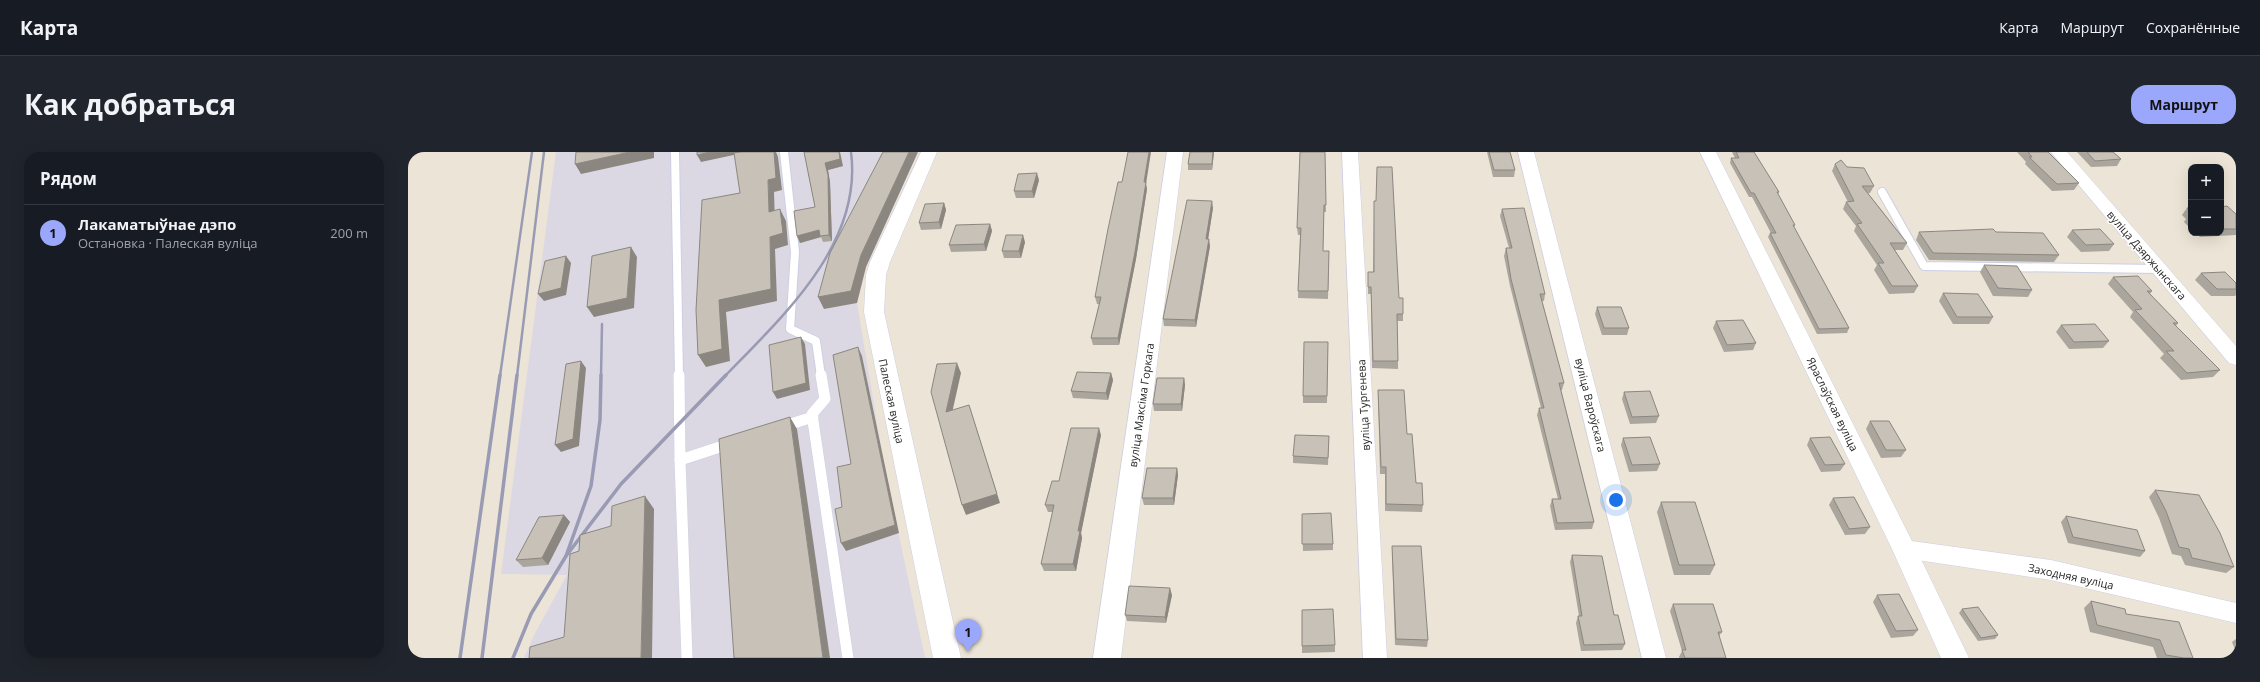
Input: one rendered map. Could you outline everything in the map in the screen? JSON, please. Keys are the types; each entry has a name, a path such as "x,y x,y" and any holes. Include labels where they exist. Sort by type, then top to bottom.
{"street":[{"name":"Палеская вуліца","path":"929,152 880,262 876,276 874,312 947,658"},
{"name":"вуліца Максіма Горкага","path":"1107,658 1175,152"},
{"name":"вуліца Тургенева","path":"1350,152 1375,658"},
{"name":"вуліца Вароўскага","path":"1526,152 1654,658"},
{"name":"Яраслаўская вуліца","path":"1708,152 1904,549 1955,658"},
{"name":"вуліца Дзяржынскага","path":"2059,152 2236,358"},
{"name":"Заходняя вуліца","path":"1904,549 2051,570 2236,613"}],"lane":[{"path":"675,152 680,460 687,658"},
{"path":"784,152 795,252 790,329 816,341 825,399 812,414 848,658"},
{"path":"1882,192 1924,266 2160,269"},
{"path":"769,431 813,417"},
{"path":"680,460 739,441"}],"shaded area":[{"path":"556,152 918,152 866,267 857,303 884,465 925,658 524,658 535,633 567,575 501,574"}],"building":[{"path":"576,152 630,152 575,164"},
{"path":"697,152 710,152 697,155"},
{"path":"774,152 776,178 768,180 769,212 780,209 783,233 770,237 771,289 719,300 722,349 698,355 696,310 702,200 740,193 734,153"},
{"path":"804,152 839,152 840,159 825,163 828,175 829,235 820,236 819,230 797,236 794,211 815,207"},
{"path":"883,152 909,152 861,255 851,291 818,297 830,253"},
{"path":"1128,152 1149,152 1135,252 1118,338 1091,338 1101,297 1095,297 1108,229 1118,182 1122,182"},
{"path":"1190,152 1213,152 1212,164 1188,164"},
{"path":"1300,152 1325,152 1326,205 1324,205 1323,251 1329,251 1328,291 1298,291 1301,228 1297,228"},
{"path":"1489,152 1510,152 1515,170 1494,170"},
{"path":"1736,152 1754,152 1779,192 1777,192 1795,225 1793,225 1849,328 1819,329 1770,233 1776,233 1754,193 1751,193 1731,158 1739,158"},
{"path":"2028,152 2048,152 2079,183 2057,184 2029,157 2032,157"},
{"path":"2087,152 2113,152 2121,159 2095,161"},
{"path":"1841,160 1847,167 1864,168 1874,186 1862,186 1907,243 1890,243 1918,286 1892,286 1878,263 1884,263 1857,224 1862,223 1846,202 1854,201 1835,164"},
{"path":"1377,167 1392,167 1399,298 1403,298 1403,314 1397,314 1398,361 1373,361 1371,287 1368,287 1368,272 1374,272 1374,201 1376,201"},
{"path":"1037,173 1032,191 1014,191 1018,174"},
{"path":"1187,200 1212,201 1206,239 1209,239 1195,320 1163,319"},
{"path":"944,203 939,222 919,223 925,204"},
{"path":"2224,206 2227,206 2236,214 2236,229 2224,229"},
{"path":"1524,208 1545,294 1540,294 1564,383 1559,383 1594,522 1557,523 1552,499 1561,499 1539,408 1544,408 1511,279 1506,248 1512,248 1502,209"},
{"path":"990,224 984,244 949,245 956,225"},
{"path":"1993,229 1996,232 2043,233 2059,255 1933,253 1919,232"},
{"path":"2100,229 2114,244 2086,245 2072,230"},
{"path":"1006,235 1023,235 1019,251 1002,251"},
{"path":"631,247 627,298 587,307 592,256"},
{"path":"566,256 561,288 538,294 545,261"},
{"path":"1984,265 2017,266 2032,290 1998,288"},
{"path":"2225,272 2236,283 2236,289 2217,289 2201,273"},
{"path":"2138,276 2152,291 2147,291 2178,323 2173,323 2220,370 2187,373 2166,351 2174,351 2135,310 2142,309 2113,277"},
{"path":"1943,293 1978,294 1993,317 1957,317"},
{"path":"1597,307 1621,307 1629,328 1604,328"},
{"path":"1743,320 1756,343 1727,345 1716,321"},
{"path":"2095,324 2109,341 2074,342 2061,325"},
{"path":"801,337 806,383 773,392 769,345"},
{"path":"1304,342 1328,342 1327,396 1303,396"},
{"path":"858,347 895,525 841,543 835,509 842,507 837,467 851,464 833,355"},
{"path":"581,361 573,439 555,445 566,364"},
{"path":"957,363 946,412 969,405 997,494 962,505 931,392 937,364"},
{"path":"1077,372 1111,373 1106,393 1071,391"},
{"path":"1157,378 1184,378 1181,404 1153,404"},
{"path":"1378,390 1404,390 1407,434 1412,434 1416,483 1422,483 1423,505 1386,504 1386,467 1381,467"},
{"path":"1650,391 1659,416 1632,417 1624,392"},
{"path":"790,417 823,658 734,658 719,439"},
{"path":"1870,421 1889,421 1906,450 1886,450"},
{"path":"1071,428 1099,428 1078,531 1080,531 1073,564 1041,564 1054,505 1045,505 1052,481 1059,481"},
{"path":"1295,435 1329,436 1328,458 1293,456"},
{"path":"1650,437 1660,464 1632,465 1623,438"},
{"path":"1830,437 1845,464 1825,465 1810,438"},
{"path":"1147,468 1177,468 1173,498 1142,498"},
{"path":"2155,490 2199,495 2220,533 2234,567 2192,558 2189,549 2179,547 2166,511"},
{"path":"645,496 641,658 529,658 530,647 564,637 570,554 579,551 580,535 611,526 612,506"},
{"path":"1854,497 1870,527 1849,529 1833,498"},
{"path":"1661,502 1695,502 1715,565 1679,565"},
{"path":"1331,513 1333,544 1302,544 1302,514"},
{"path":"564,515 542,558 516,560 539,517"},
{"path":"2066,516 2137,530 2145,551 2073,537"},
{"path":"1392,546 1421,546 1428,640 1396,639"},
{"path":"1572,555 1602,556 1614,615 1618,615 1625,644 1584,645 1578,616 1582,616"},
{"path":"1129,586 1170,588 1165,617 1125,615"},
{"path":"1899,594 1918,630 1896,631 1877,595"},
{"path":"2091,601 2125,609 2126,614 2179,622 2193,658 2166,655 2160,640 2097,625"},
{"path":"1673,604 1713,604 1722,632 1718,632 1726,658 1685,658 1682,650 1686,650"},
{"path":"1978,607 1998,635 1981,638 1962,609"},
{"path":"1333,609 1335,645 1302,646 1302,610"}],"railway":[{"path":"500,376 532,152"},
{"path":"517,376 544,152"},
{"path":"725,376 794,303 814,276 832,247 845,217 851,186 851,152"},
{"path":"601,376 602,324"},
{"path":"460,658 500,375"},
{"path":"482,658 517,375"},
{"path":"566,556 591,486 600,420 601,375"},
{"path":"566,556 621,484 726,375"},
{"path":"513,658 531,614 566,556"}],"place":[{"name":"Лакаматыўнае дэпо","path":"968,652"}]}
